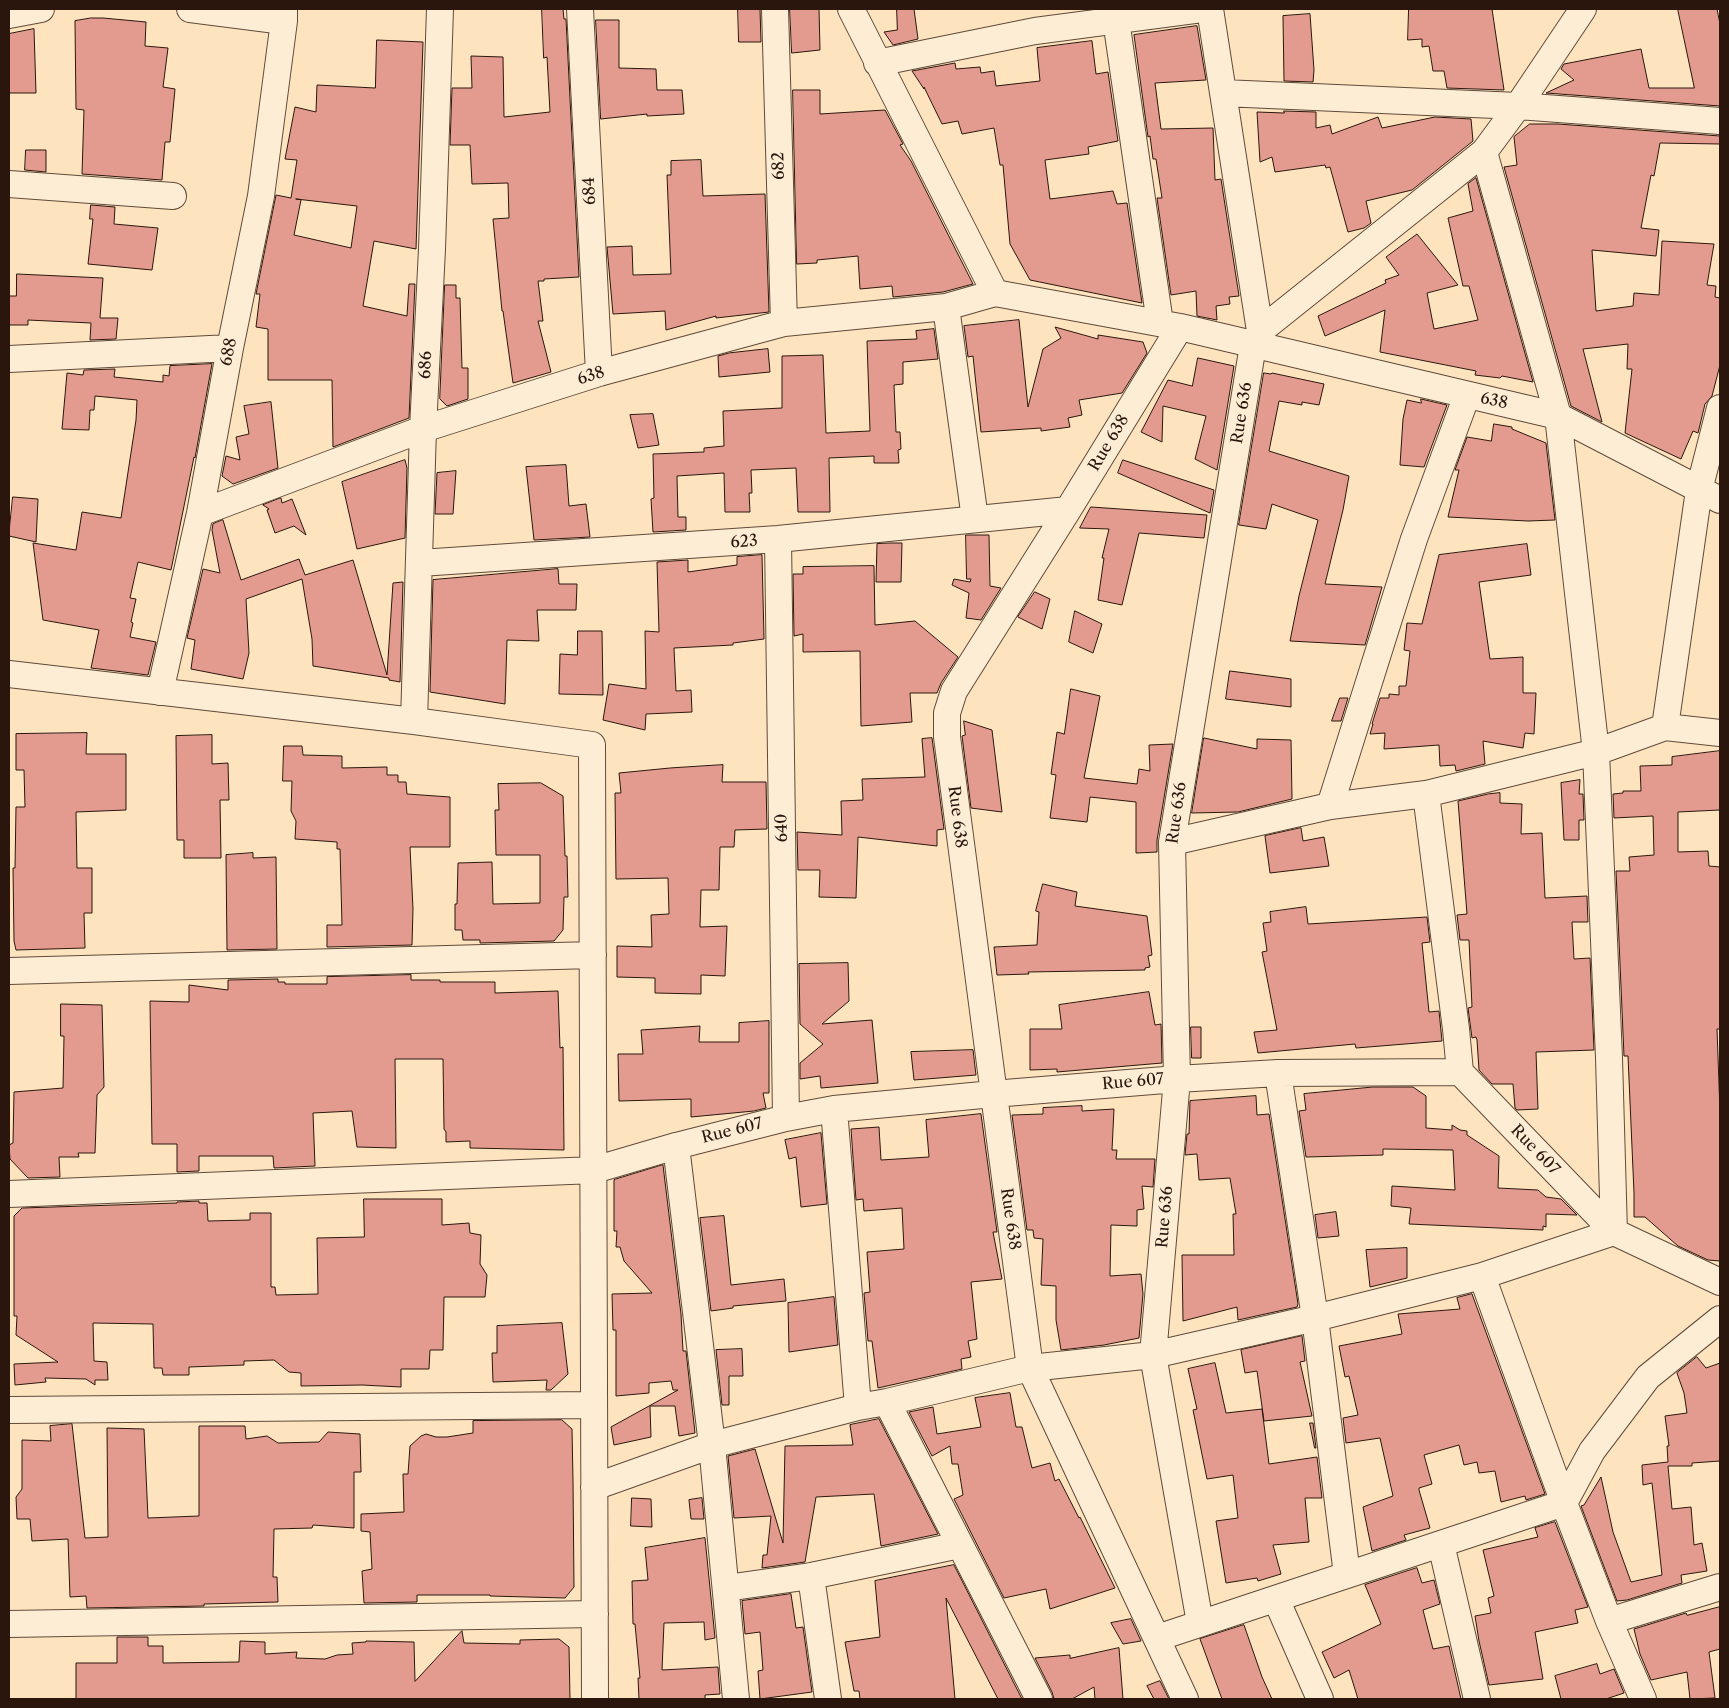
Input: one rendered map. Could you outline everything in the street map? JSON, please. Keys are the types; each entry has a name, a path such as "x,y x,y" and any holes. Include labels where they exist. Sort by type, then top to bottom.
{"street":[{"path":"9,15 41,9"},
{"path":"190,9 284,15"},
{"name":"686","path":"414,721 423,430 432,249 440,9"},
{"name":"684","path":"580,9 599,374"},
{"name":"682","path":"775,9 784,323"},
{"path":"851,9 995,293"},
{"path":"877,63 1033,20 1116,20 1202,9"},
{"name":"Rue 636","path":"1200,1623 1153,1355 1177,1079 1172,842 1256,338 1210,9"},
{"path":"1256,338 1484,152 1518,106 1582,9"},
{"name":"688","path":"160,692 200,514 230,348 261,196 284,15"},
{"path":"1116,20 1170,325"},
{"path":"1223,93 1518,106 1720,122"},
{"path":"1484,152 1558,416 1596,752 1609,1058 1614,1232"},
{"path":"9,184 173,196"},
{"name":"638","path":"200,514 423,430 599,374 784,323 946,307 995,293 1170,325 1256,338 1467,395 1558,416 1710,495"},
{"path":"946,307 975,519"},
{"name":"Rue 638","path":"1170,325 1068,510 954,691 948,713 947,737 1030,1368 1185,1699"},
{"path":"9,358 230,348"},
{"path":"1330,806 1414,539 1467,395"},
{"path":"1665,727 1710,495 1720,408"},
{"name":"623","path":"420,563 778,540 1068,510"},
{"name":"640","path":"778,540 786,1118"},
{"path":"9,674 414,721 592,745 595,1699"},
{"path":"1172,842 1330,806 1426,794 1596,752 1665,727 1720,733"},
{"path":"1426,794 1460,1072"},
{"path":"9,971 593,955"},
{"name":"Rue 607","path":"9,1194 594,1170 676,1146 786,1118 834,1109 1177,1079 1278,1073 1460,1072 1614,1232"},
{"path":"1278,1073 1315,1318 1347,1575"},
{"path":"834,1109 858,1407"},
{"path":"676,1146 712,1445 736,1699"},
{"path":"594,1487 712,1445 858,1407 887,1402 1030,1368 1153,1355 1315,1318 1482,1276 1614,1232 1720,1282"},
{"path":"1482,1276 1564,1503 1609,1621 1643,1699"},
{"path":"1157,1638 1564,1503 1592,1450 1648,1378 1720,1319"},
{"path":"887,1402 1039,1699"},
{"path":"9,1410 594,1405"},
{"path":"1441,1544 1477,1699"},
{"path":"726,1588 811,1576 960,1545"},
{"path":"811,1576 828,1699"},
{"path":"1609,1621 1720,1587"},
{"path":"1276,1599 1320,1699"},
{"path":"9,1624 595,1614"}],"building":[{"path":"542,9 563,9 564,19 566,19 579,277 538,281 543,321 538,321 551,372 513,383 502,311 493,219 509,218 508,183 472,184 470,145 450,145 452,88 472,88 471,56 503,57 504,117 550,112 547,57 544,58"},
{"path":"738,9 760,9 761,42 739,42"},
{"path":"790,9 819,9 820,50 792,53"},
{"path":"897,9 914,9 918,39 893,45 884,32 897,30"},
{"path":"1409,9 1492,9 1504,90 1447,88 1444,71 1433,71 1429,46 1422,47 1422,39 1408,40"},
{"path":"1678,9 1717,9 1720,24 1720,106 1546,93 1574,80 1561,69 1564,64 1641,49 1649,88 1694,88"},
{"path":"1310,14 1314,70 1313,82 1284,81 1283,16"},
{"path":"91,18 146,22 145,46 168,48 163,87 175,89 170,142 165,142 162,180 82,174 84,110 76,109 75,21"},
{"path":"596,20 619,20 619,68 656,69 657,90 682,90 684,114 647,116 647,114 601,119"},
{"path":"1197,26 1206,80 1155,83 1161,129 1213,128 1215,180 1221,179 1239,296 1229,297 1230,304 1216,306 1217,320 1197,316 1196,291 1171,295 1157,198 1162,198 1156,159 1153,159 1150,136 1148,137 1134,35"},
{"path":"34,29 36,93 9,93 9,34"},
{"path":"377,40 423,42 416,249 374,241 363,306 407,316 409,284 415,284 409,418 333,447 332,380 268,380 268,329 256,327 260,294 256,294 276,195 291,198 297,160 285,159 295,107 316,112 317,85 375,88","holes":["296,199 357,206 351,248 294,235 301,200"]},
{"path":"1092,41 1096,74 1108,72 1118,141 1088,147 1089,154 1045,160 1050,199 1113,191 1117,204 1127,203 1142,303 1030,280 1010,244 1003,165 1000,165 994,128 962,134 958,121 942,124 924,87 924,89 912,71 955,63 956,69 980,67 981,73 994,71 996,86 1040,81 1037,48"},
{"path":"793,90 820,90 820,114 885,110 903,144 900,145 911,161 973,284 943,292 893,297 892,286 860,289 858,256 817,260 817,263 797,264"},
{"path":"1284,111 1316,112 1316,128 1330,125 1332,134 1378,117 1382,128 1435,117 1471,119 1473,141 1412,190 1366,201 1371,223 1364,228 1348,232 1330,167 1326,168 1325,165 1275,172 1272,157 1260,162 1257,112 1284,113"},
{"path":"1530,124 1558,124 1720,136 1720,144 1660,143 1654,176 1651,175 1641,228 1659,230 1656,256 1592,250 1596,311 1633,306 1634,293 1659,295 1662,241 1714,244 1707,285 1716,286 1715,297 1720,298 1720,365 1712,396 1705,404 1698,433 1693,431 1681,459 1625,433 1632,369 1627,369 1628,344 1583,349 1602,422 1571,406 1504,167 1517,165 1514,137"},
{"path":"26,150 46,150 46,172 25,170"},
{"path":"701,160 703,196 765,194 769,312 716,318 716,316 666,330 665,311 613,314 607,247 632,246 633,275 671,274 667,175 671,175 671,161"},
{"path":"1476,178 1533,382 1502,376 1500,378 1475,375 1476,371 1380,352 1385,310 1325,336 1318,316 1386,283 1385,280 1399,275 1386,257 1417,234 1458,285 1427,293 1434,329 1478,320 1469,286 1463,286 1448,218 1473,211 1468,184"},
{"path":"91,205 115,207 114,224 158,228 152,270 88,264 93,219 90,219"},
{"path":"17,274 103,278 100,318 118,318 116,339 90,340 91,323 28,320 28,325 9,325 9,296 16,296"},
{"path":"445,285 456,285 456,298 460,298 462,368 468,368 468,399 447,406 440,399"},
{"path":"1019,320 1028,407 1043,349 1061,338 1055,327 1098,339 1098,335 1143,342 1147,353 1122,393 1079,400 1082,415 1068,418 1070,427 1041,431 1041,428 981,432 973,356 968,357 964,326"},
{"path":"934,329 938,359 903,362 903,384 894,385 896,432 900,432 901,449 898,450 899,463 874,463 874,456 829,458 830,512 798,512 796,468 751,470 752,493 749,493 750,512 725,512 724,473 677,476 678,517 686,517 686,530 653,532 651,499 654,498 653,454 704,452 704,448 724,446 723,411 782,408 782,356 823,355 826,433 870,431 867,341 917,339 916,331"},
{"path":"768,349 770,372 719,377 718,356"},
{"path":"1198,358 1234,366 1217,470 1195,459 1206,416 1163,406 1162,442 1141,432 1168,380 1192,386"},
{"path":"212,364 195,458 171,570 138,562 130,598 136,599 130,637 156,642 148,675 91,668 99,630 43,620 33,543 76,550 82,512 121,518 136,420 137,400 95,396 94,410 90,410 89,430 62,429 67,373 83,375 84,370 115,369 114,377 163,382 163,375 169,376 170,366"},
{"path":"1264,373 1324,384 1319,405 1302,402 1302,405 1279,401 1269,451 1349,476 1343,510 1325,584 1382,587 1365,645 1290,641 1318,520 1272,504 1266,529 1239,525"},
{"path":"1421,399 1447,405 1424,467 1400,465 1403,419 1407,400 1421,403"},
{"path":"271,402 278,468 233,484 222,476 226,456 240,460 236,437 249,434 244,406"},
{"path":"653,414 659,445 638,448 630,415"},
{"path":"1494,424 1512,427 1512,429 1546,443 1555,520 1528,521 1448,517 1459,470 1455,470 1467,437 1491,441"},
{"path":"405,460 407,468 405,538 357,549 342,482"},
{"path":"1123,460 1214,490 1210,513 1118,473"},
{"path":"566,465 569,506 586,504 590,537 534,540 526,467"},
{"path":"456,471 453,514 435,514 437,473"},
{"path":"13,497 38,499 36,542 9,536"},
{"path":"281,498 282,503 292,499 306,535 294,526 275,533 267,510 269,509 263,505"},
{"path":"1091,507 1207,515 1204,538 1139,533 1122,605 1098,600 1104,558 1102,558 1109,529 1080,528"},
{"path":"223,520 241,580 299,559 305,575 353,560 387,675 393,583 403,582 400,682 389,680 389,678 313,666 312,639 302,579 246,599 249,653 243,679 191,669 195,640 187,638 203,569 220,573 212,530 213,524"},
{"path":"966,535 989,535 990,586 1001,588 981,620 966,618 969,593 952,585 954,579 970,582 971,579 967,579"},
{"path":"902,543 901,582 876,582 877,544"},
{"path":"1527,544 1531,575 1479,582 1490,659 1523,657 1523,693 1536,693 1534,734 1525,733 1523,748 1483,741 1485,764 1456,771 1455,765 1440,766 1439,745 1384,749 1385,733 1370,734 1372,724 1380,698 1389,698 1389,694 1399,695 1399,686 1406,686 1410,651 1404,650 1407,623 1422,624 1439,555"},
{"path":"762,555 764,639 733,643 733,645 674,648 676,691 691,690 692,712 646,714 645,730 603,720 609,684 646,689 645,631 659,632 657,562 688,560 688,572 737,565 737,557"},
{"path":"874,566 875,625 915,621 958,657 941,683 937,693 910,693 912,722 861,726 860,651 803,652 803,634 794,636 793,574 803,574 803,567"},
{"path":"558,569 559,584 577,584 576,610 537,610 539,641 507,640 505,704 430,692 433,580"},
{"path":"1035,592 1050,599 1042,629 1018,617"},
{"path":"1075,611 1102,624 1093,653 1069,642"},
{"path":"578,631 602,631 603,695 559,694 560,654 577,655"},
{"path":"1230,671 1291,679 1291,707 1226,699"},
{"path":"1071,689 1100,696 1084,778 1137,784 1139,769 1150,771 1149,745 1173,744 1157,840 1157,852 1136,853 1136,802 1090,797 1087,822 1050,818 1056,775 1051,774 1057,732 1064,734"},
{"path":"1340,698 1348,698 1341,721 1332,721"},
{"path":"964,721 992,730 1002,812 971,808 962,736 965,735"},
{"path":"87,733 86,754 126,754 126,810 76,812 77,868 92,868 92,913 84,913 85,948 16,950 14,941 13,868 15,868 16,807 25,807 24,770 16,770 16,734"},
{"path":"212,735 212,764 228,763 229,800 220,800 221,858 184,858 184,840 177,840 176,736"},
{"path":"932,738 944,829 937,830 937,846 858,837 856,898 819,897 820,870 798,870 797,832 842,835 841,801 863,800 862,779 925,777 922,739"},
{"path":"1204,738 1257,749 1257,739 1291,740 1292,799 1238,812 1192,813"},
{"path":"284,746 302,746 303,755 342,756 342,768 387,767 387,775 398,775 398,782 406,782 407,794 450,797 450,847 410,847 413,909 412,945 327,947 327,925 342,925 340,849 337,849 337,842 295,839 296,821 291,811 292,781 283,781"},
{"path":"1720,751 1720,810 1678,812 1678,852 1708,851 1709,866 1720,867 1720,1029 1717,1029 1720,1112 1720,1261 1708,1260 1678,1246 1645,1217 1634,1217 1628,1056 1624,1056 1616,871 1630,871 1629,857 1654,855 1653,816 1614,818 1613,794 1623,793 1623,791 1641,791 1640,766 1672,765 1672,757"},
{"path":"723,765 722,782 766,782 767,829 735,830 734,847 720,847 719,890 701,890 700,927 727,926 725,976 701,975 701,994 655,993 655,978 617,977 617,946 652,947 651,915 669,914 668,878 616,879 615,793 621,793 619,773"},
{"path":"1580,780 1579,794 1583,794 1584,820 1579,820 1579,840 1564,840 1561,783"},
{"path":"541,783 563,796 568,897 564,897 563,930 554,941 480,943 480,940 463,940 462,930 455,930 458,863 492,862 493,904 540,903 540,855 496,855 495,810 499,810 498,784"},
{"path":"1500,793 1500,803 1522,804 1521,834 1542,833 1545,898 1587,896 1588,922 1572,922 1574,959 1590,958 1594,1050 1536,1052 1538,1109 1517,1110 1515,1108 1513,1084 1492,1084 1479,1070 1477,1040 1476,1037 1472,1038 1468,1008 1472,1007 1469,940 1460,940 1457,915 1467,914 1458,801"},
{"path":"1301,828 1303,841 1324,837 1329,866 1270,873 1265,836"},
{"path":"253,853 253,858 276,857 277,949 227,950 226,855"},
{"path":"1043,884 1077,892 1075,906 1147,916 1152,955 1148,956 1150,967 1145,968 1145,970 1028,972 1029,974 997,975 994,947 1037,945 1039,912 1036,911"},
{"path":"1306,907 1308,924 1427,917 1430,942 1422,943 1429,1012 1439,1011 1442,1041 1356,1048 1355,1044 1258,1053 1254,1032 1277,1030 1262,952 1267,951 1263,923 1271,922 1270,912"},
{"path":"848,963 849,1001 822,1024 872,1020 878,1083 821,1088 820,1076 800,1079 800,1063 823,1044 800,1024 799,964"},
{"path":"411,975 411,980 495,982 495,993 558,991 560,1048 563,1047 564,1150 470,1148 470,1141 446,1142 446,1132 444,1129 443,1059 395,1059 396,1148 357,1147 352,1111 313,1113 315,1166 274,1168 273,1156 199,1156 199,1171 177,1172 177,1144 152,1144 150,1001 189,1002 189,985 228,990 228,980 278,979 278,982 285,982 285,984 327,984 327,977"},
{"path":"1149,992 1155,1025 1161,1024 1162,1063 1057,1072 1057,1069 1030,1070 1030,1029 1062,1029 1059,1005"},
{"path":"61,1004 102,1005 104,1087 97,1095 95,1153 78,1153 79,1157 59,1157 60,1177 28,1178 10,1159 9,1145 13,1143 14,1092 63,1088 64,1036 61,1036"},
{"path":"769,1021 769,1093 763,1093 766,1108 754,1111 691,1117 691,1099 619,1101 618,1054 643,1054 641,1030 700,1026 699,1042 739,1042 739,1023"},
{"path":"1191,1027 1201,1027 1201,1058 1192,1058"},
{"path":"973,1050 976,1075 914,1080 911,1052"},
{"path":"1373,1087 1413,1087 1426,1096 1426,1128 1452,1130 1452,1125 1460,1130 1467,1131 1467,1135 1499,1156 1498,1188 1538,1190 1546,1197 1561,1199 1577,1215 1546,1214 1546,1227 1543,1226 1543,1230 1409,1224 1411,1208 1391,1206 1392,1186 1455,1190 1453,1150 1383,1149 1383,1155 1306,1157 1299,1111 1306,1110 1304,1094"},
{"path":"1256,1096 1257,1115 1269,1114 1298,1304 1297,1307 1238,1320 1237,1307 1183,1321 1182,1255 1234,1255 1233,1214 1236,1214 1230,1178 1199,1180 1197,1154 1185,1155 1187,1134 1189,1134 1190,1101"},
{"path":"1082,1106 1082,1111 1114,1109 1112,1150 1117,1150 1116,1159 1155,1159 1153,1187 1142,1186 1144,1209 1137,1210 1137,1226 1111,1225 1110,1276 1141,1274 1143,1294 1139,1338 1104,1345 1061,1350 1056,1320 1056,1286 1041,1285 1043,1239 1034,1238 1033,1230 1027,1230 1012,1115 1043,1114 1043,1108"},
{"path":"981,1114 997,1232 993,1232 1002,1279 971,1282 977,1339 968,1341 971,1357 961,1359 962,1369 878,1388 872,1341 868,1341 864,1293 870,1292 867,1252 904,1249 902,1208 864,1211 863,1199 856,1200 851,1129 879,1127 881,1160 929,1157 926,1120"},
{"path":"821,1133 827,1204 801,1207 796,1157 789,1159 785,1140"},
{"path":"663,1165 681,1314 683,1351 686,1351 695,1433 679,1436 675,1406 650,1406 651,1437 614,1445 611,1427 678,1390 673,1390 671,1381 649,1383 649,1393 616,1396 616,1330 613,1330 612,1294 652,1293 624,1261 620,1247 616,1247 617,1231 614,1231 614,1180"},
{"path":"364,1199 442,1199 442,1225 469,1223 470,1233 481,1235 480,1264 487,1275 485,1297 444,1297 443,1350 430,1350 429,1369 401,1369 401,1387 362,1385 301,1386 301,1373 289,1372 274,1360 244,1361 244,1365 189,1367 189,1375 163,1375 162,1368 154,1368 153,1324 93,1323 94,1361 107,1362 108,1380 95,1380 95,1385 86,1379 45,1378 46,1382 15,1385 14,1364 58,1362 16,1335 17,1316 14,1316 14,1216 22,1208 199,1201 199,1203 207,1203 208,1221 250,1220 250,1213 271,1213 271,1287 275,1287 276,1295 318,1294 317,1238 364,1237"},
{"path":"1336,1212 1339,1236 1318,1238 1315,1215"},
{"path":"724,1216 731,1285 784,1279 786,1301 733,1306 733,1308 711,1311 700,1218"},
{"path":"1407,1248 1407,1278 1370,1287 1366,1250"},
{"path":"1472,1294 1545,1494 1526,1500 1525,1496 1501,1502 1495,1471 1479,1473 1477,1462 1464,1465 1459,1445 1424,1455 1432,1484 1419,1488 1419,1490 1430,1528 1404,1535 1406,1540 1372,1551 1363,1507 1393,1496 1380,1438 1346,1443 1343,1418 1358,1415 1349,1376 1345,1377 1339,1346 1402,1334 1398,1314 1460,1309 1457,1298"},
{"path":"834,1297 838,1345 789,1352 788,1303"},
{"path":"562,1323 568,1374 551,1390 546,1390 547,1380 493,1382 492,1353 497,1353 497,1326"},
{"path":"1302,1336 1305,1361 1300,1362 1312,1416 1264,1421 1257,1371 1245,1373 1241,1350"},
{"path":"742,1349 743,1376 729,1376 729,1405 722,1405 716,1350"},
{"path":"1697,1357 1706,1368 1720,1363 1720,1461 1692,1463 1692,1466 1668,1466 1672,1509 1691,1507 1694,1545 1702,1543 1707,1571 1681,1575 1682,1583 1627,1600 1617,1601 1581,1506 1584,1505 1601,1477 1613,1532 1631,1582 1662,1575 1652,1483 1643,1485 1642,1465 1668,1462 1667,1446 1669,1446 1665,1416 1687,1413 1684,1393 1677,1373"},
{"path":"1215,1363 1226,1413 1262,1409 1269,1464 1317,1457 1322,1498 1305,1498 1309,1542 1273,1545 1281,1574 1258,1581 1257,1578 1226,1583 1216,1521 1238,1518 1233,1475 1207,1479 1193,1410 1197,1409 1188,1369"},
{"path":"1010,1393 1016,1427 1022,1427 1032,1468 1050,1463 1055,1481 1059,1479 1115,1588 1050,1609 1046,1589 1004,1598 954,1499 963,1495 958,1464 952,1464 950,1446 932,1456 909,1412 933,1407 937,1434 981,1427 975,1398"},
{"path":"879,1419 938,1534 881,1546 874,1494 816,1497 805,1562 762,1568 763,1555 767,1555 771,1516 734,1518 728,1456 755,1449 783,1543 785,1446 853,1445 850,1425"},
{"path":"562,1420 572,1429 573,1481 574,1587 565,1598 417,1595 417,1602 364,1603 362,1571 372,1569 370,1532 361,1531 361,1514 404,1512 403,1474 408,1474 410,1446 426,1434 436,1437 447,1437 473,1433 473,1421"},
{"path":"1310,1423 1313,1423 1316,1448 1315,1448"},
{"path":"72,1424 85,1538 108,1537 107,1428 144,1429 148,1518 199,1516 199,1426 245,1426 246,1439 267,1436 278,1443 319,1442 328,1432 360,1434 361,1472 354,1472 354,1528 313,1525 312,1528 274,1529 273,1577 277,1577 278,1602 204,1604 204,1606 87,1608 86,1596 70,1597 68,1539 32,1541 30,1519 17,1519 16,1497 22,1489 22,1440 51,1441 50,1426"},
{"path":"632,1498 651,1499 652,1527 631,1526"},
{"path":"702,1498 704,1519 691,1519 689,1500"},
{"path":"1555,1522 1588,1607 1575,1610 1578,1623 1535,1632 1543,1679 1489,1685 1475,1616 1491,1613 1488,1598 1494,1596 1483,1550 1538,1537 1535,1528"},
{"path":"705,1538 715,1638 705,1640 704,1622 664,1623 662,1670 718,1667 720,1694 705,1695 705,1699 639,1699 638,1678 640,1678 635,1624 633,1624 632,1581 648,1580 645,1548"},
{"path":"954,1565 1022,1699 998,1699 946,1598 955,1699 860,1699 859,1691 854,1691 845,1642 880,1637 875,1581"},
{"path":"1417,1568 1422,1583 1434,1580 1440,1604 1423,1610 1433,1649 1449,1646 1461,1699 1358,1699 1349,1670 1334,1678 1322,1652 1381,1624 1365,1585"},
{"path":"791,1594 796,1628 803,1627 812,1692 760,1699 758,1671 763,1670 760,1632 745,1634 742,1601"},
{"path":"1720,1607 1720,1649 1709,1652 1715,1698 1690,1699 1687,1672 1651,1680 1640,1654 1634,1629 1686,1613 1687,1615"},
{"path":"1131,1619 1141,1641 1123,1644 1111,1623"},
{"path":"1244,1625 1262,1677 1272,1699 1222,1699 1200,1639"},
{"path":"462,1631 464,1643 520,1644 520,1640 559,1639 569,1647 570,1699 76,1699 76,1663 117,1663 117,1637 148,1637 148,1646 163,1646 163,1663 239,1662 240,1641 265,1642 265,1654 297,1652 296,1658 325,1659 337,1655 353,1654 352,1643 366,1641 414,1642 415,1681"},
{"path":"1119,1648 1123,1699 1095,1699 1094,1687 1072,1699 1054,1699 1035,1658 1070,1655 1070,1658"},
{"path":"1597,1664 1600,1674 1614,1669 1624,1693 1606,1699 1561,1699 1555,1676"},
{"path":"1160,1681 1169,1699 1154,1699 1147,1686"}]}
